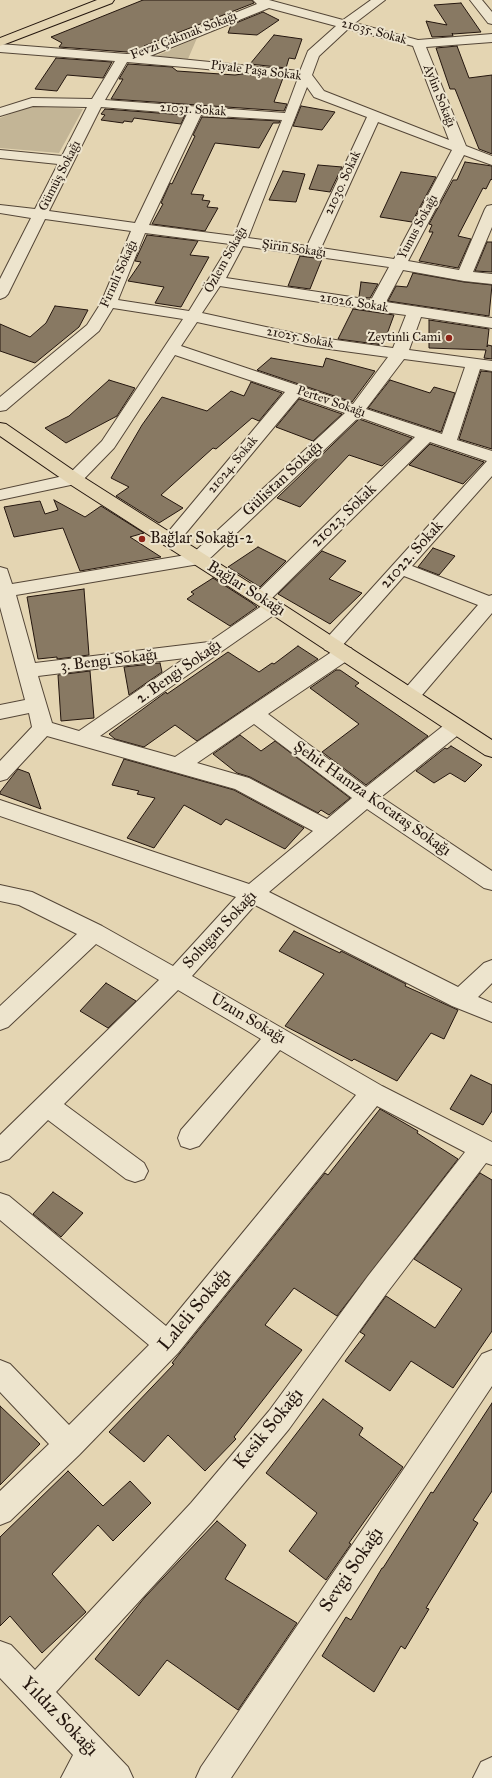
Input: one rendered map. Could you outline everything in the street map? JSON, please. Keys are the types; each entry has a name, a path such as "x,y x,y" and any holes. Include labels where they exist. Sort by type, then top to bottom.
{"main road":[{"path":"0,42 108,0"},
{"name":"Bağlar Sokağı","path":"0,428 74,479 267,602 492,750"}],"street":[{"name":"Özlem Sokağı","path":"74,479 108,444 216,281 239,241 290,117 313,54 345,25 379,0"},
{"path":"476,0 492,20"},
{"name":"21035. Sokak","path":"263,2 418,44 492,38"},
{"name":"Fevzi Çakmak Sokağı","path":"122,59 139,56 217,24 263,2"},
{"path":"196,64 217,24"},
{"name":"Aylin Sokağı","path":"418,44 460,149"},
{"name":"Piyale Paşa Sokak","path":"0,48 196,64 305,75 319,94 492,161"},
{"name":"Gümüş Sokağı","path":"0,294 96,103 122,59"},
{"name":"21031. Sokak","path":"0,112 32,102 96,103 290,117"},
{"name":"Fırınlı Sokağı","path":"0,406 93,328 109,303 140,227 196,110"},
{"name":"21030. Sokak","path":"312,251 374,116"},
{"name":"Yunus Sokağı","path":"376,306 460,149"},
{"path":"0,154 68,161"},
{"name":"Şirin Sokağı","path":"0,209 312,251 464,276 492,279"},
{"path":"464,276 492,209"},
{"name":"21026. Sokak","path":"216,281 492,324"},
{"name":"21025. Sokak","path":"109,303 193,316 307,341 492,366"},
{"name":"Gülistan Sokağı","path":"198,559 356,411 399,354 415,312"},
{"name":"Pertev Sokağı","path":"171,348 492,457"},
{"path":"448,442 474,364"},
{"name":"21024. Sokak","path":"170,541 296,390"},
{"name":"21023. Sokak","path":"267,602 427,435"},
{"name":"21022. Sokak","path":"179,765 254,714 338,649 400,568 492,465"},
{"path":"0,495 74,479"},
{"path":"43,728 27,671 8,635 2,582 198,559"},
{"path":"400,568 492,603 410,696"},
{"name":"2. Bengi Sokağı","path":"84,738 214,647 267,602"},
{"name":"3. Bengi Sokağı","path":"27,671 214,647"},
{"path":"0,712 36,705"},
{"name":"Şehit Hamza Kocataş Sokağı","path":"254,714 366,798 492,882"},
{"name":"Solugan Sokağı","path":"0,1151 176,978 252,894 328,829 455,727"},
{"path":"43,728 84,738 242,783 328,829"},
{"path":"0,774 43,728"},
{"path":"0,808 252,894 492,1013"},
{"name":"Uzun Sokağı","path":"0,893 24,898 94,932 373,1092 487,1151"},
{"path":"0,1020 94,932"},
{"path":"460,998 492,969"},
{"path":"190,1138 277,1037"},
{"name":"Laleli Sokağı","path":"0,1511 70,1445 168,1344 373,1092"},
{"path":"46,1106 134,1171"},
{"name":"Kesik Sokağı","path":"35,1693 200,1513 279,1420 377,1285 487,1151"},
{"path":"0,1204 168,1344"},
{"name":"Sevgi Sokağı","path":"212,1778 492,1363"},
{"path":"0,1373 70,1445"},
{"name":"Yıldız Sokağı","path":"0,1656 118,1778"},
{"path":"76,1778 93,1753"},
{"path":"489,1778 492,1773"}],"shaded area":[{"path":"197,38 188,59 156,56"},
{"path":"42,105 83,109 59,153 0,148 0,118 28,107"}],"building":[{"path":"143,0 252,0 254,3 144,46 146,47 136,52 59,47 62,43 51,37"},
{"path":"461,3 481,32 452,33 453,36 432,37 426,21 447,25 434,5"},
{"path":"263,12 279,20 257,35 228,33 231,25"},
{"path":"274,35 302,39 295,59 289,58 286,68 250,64"},
{"path":"457,46 469,78 492,75 492,154 479,149 455,89 450,89 436,48"},
{"path":"56,58 112,62 103,78 67,75 57,91 35,89"},
{"path":"128,64 172,67 177,71 235,75 242,74 283,78 274,102 287,104 284,111 111,99 123,79 119,79"},
{"path":"301,106 335,112 322,130 293,126"},
{"path":"105,109 185,115 181,124 134,118 132,122 124,121 123,123 101,120 105,115 101,114"},
{"path":"202,117 280,121 279,123 273,123 259,148 215,143 191,194 204,195 202,200 210,201 207,207 218,208 205,231 152,224 163,204 161,203 170,183 172,184 195,136 193,135"},
{"path":"465,162 492,166 492,180 491,179 486,189 483,188 458,236 471,239 458,268 419,261 433,232 429,232 432,225 429,224 453,180 457,180"},
{"path":"318,165 342,167 330,192 309,189"},
{"path":"283,171 305,174 296,202 269,200"},
{"path":"401,172 436,177 412,222 380,217"},
{"path":"147,235 198,241 190,255 209,257 181,307 155,303 164,287 128,281 141,262 135,261"},
{"path":"487,242 492,242 492,272 475,271"},
{"path":"300,256 322,259 310,289 288,286"},
{"path":"413,273 464,282 492,285 489,316 388,301 396,286 407,287"},
{"path":"361,282 378,284 370,298 359,297"},
{"path":"55,306 88,310 79,327 35,363 0,351 0,324 30,337 46,323"},
{"path":"353,309 394,315 383,345 338,339"},
{"path":"429,320 489,329 487,347 488,345 492,346 492,359 484,358 486,350 429,348"},
{"path":"271,358 323,367 326,358 375,371 352,402 257,370"},
{"path":"481,371 492,372 492,449 459,439"},
{"path":"109,380 135,388 117,416 66,443 45,428 69,416"},
{"path":"390,380 430,393 434,387 455,393 441,432 368,408"},
{"path":"251,382 282,393 259,421 252,418 216,449 213,448 161,495 183,508 159,523 116,496 129,487 111,478 142,425 162,397 207,411 231,391 244,396"},
{"path":"299,399 342,414 313,441 276,427"},
{"path":"359,419 412,438 382,466 349,455 300,507 277,498"},
{"path":"430,444 484,462 463,484 409,465"},
{"path":"54,500 85,517 101,506 144,533 130,537 161,557 80,571 63,528 14,537 4,507 40,501 45,514 58,510"},
{"path":"258,547 286,561 260,587 228,567"},
{"path":"433,548 455,556 439,575 418,567"},
{"path":"322,551 346,561 329,579 362,593 330,624 278,594"},
{"path":"213,578 257,607 230,626 187,599 194,594 191,592"},
{"path":"84,589 89,655 57,659 57,657 38,659 27,597"},
{"path":"298,646 318,659 197,741 175,725 144,747 115,739 109,734 166,692 167,694 228,652 259,672 272,663 274,664"},
{"path":"160,663 162,672 129,695 124,667"},
{"path":"336,670 340,670 359,683 355,686 428,736 366,785 322,752 359,724 310,688"},
{"path":"90,671 94,718 61,721 58,675"},
{"path":"240,735 261,751 275,741 350,798 329,815 321,810 318,813 250,777 237,773 213,754"},
{"path":"451,746 482,765 465,782 450,773 434,783 416,771 445,748 447,749"},
{"path":"124,759 234,790 304,828 285,849 226,819 221,825 184,805 154,848 127,838 155,798 137,794 139,791 112,785"},
{"path":"18,769 29,773 41,809 0,794"},
{"path":"294,931 340,953 341,951 406,984 405,986 458,1010 444,1039 431,1033 397,1081 354,1059 352,1061 285,1026 324,974 279,951"},
{"path":"106,983 136,1001 108,1028 80,1011"},
{"path":"471,1075 492,1085 492,1111 483,1125 450,1109"},
{"path":"380,1109 418,1131 417,1133 458,1159 337,1316 294,1288 265,1325 302,1350 234,1437 236,1439 205,1471 168,1435 144,1462 109,1432 174,1364 172,1363 325,1173 328,1175"},
{"path":"480,1173 492,1180 492,1331 453,1388 411,1361 390,1391 345,1361 365,1335 360,1332 386,1296 435,1328 462,1289 414,1259"},
{"path":"53,1192 83,1213 61,1237 33,1214"},
{"path":"323,1399 363,1428 359,1435 403,1467 349,1543 351,1544 326,1580 289,1551 317,1513 266,1473"},
{"path":"492,1403 492,1491 473,1520 478,1523 426,1608 429,1609 405,1649 401,1646 374,1692 322,1656 346,1617 351,1620 382,1568 431,1492 433,1493"},
{"path":"0,1406 40,1444 0,1485"},
{"path":"68,1471 103,1506 130,1481 151,1503 113,1541 98,1525 52,1574 86,1612 42,1653 10,1616 0,1626 0,1537"},
{"path":"217,1521 246,1545 225,1579 297,1623 238,1710 167,1660 139,1696 95,1659 145,1597"}],"place":[{"name":"Zeytinli Cami","path":"449,338"},
{"name":"Bağlar Sokağı-2","path":"142,539"}]}
